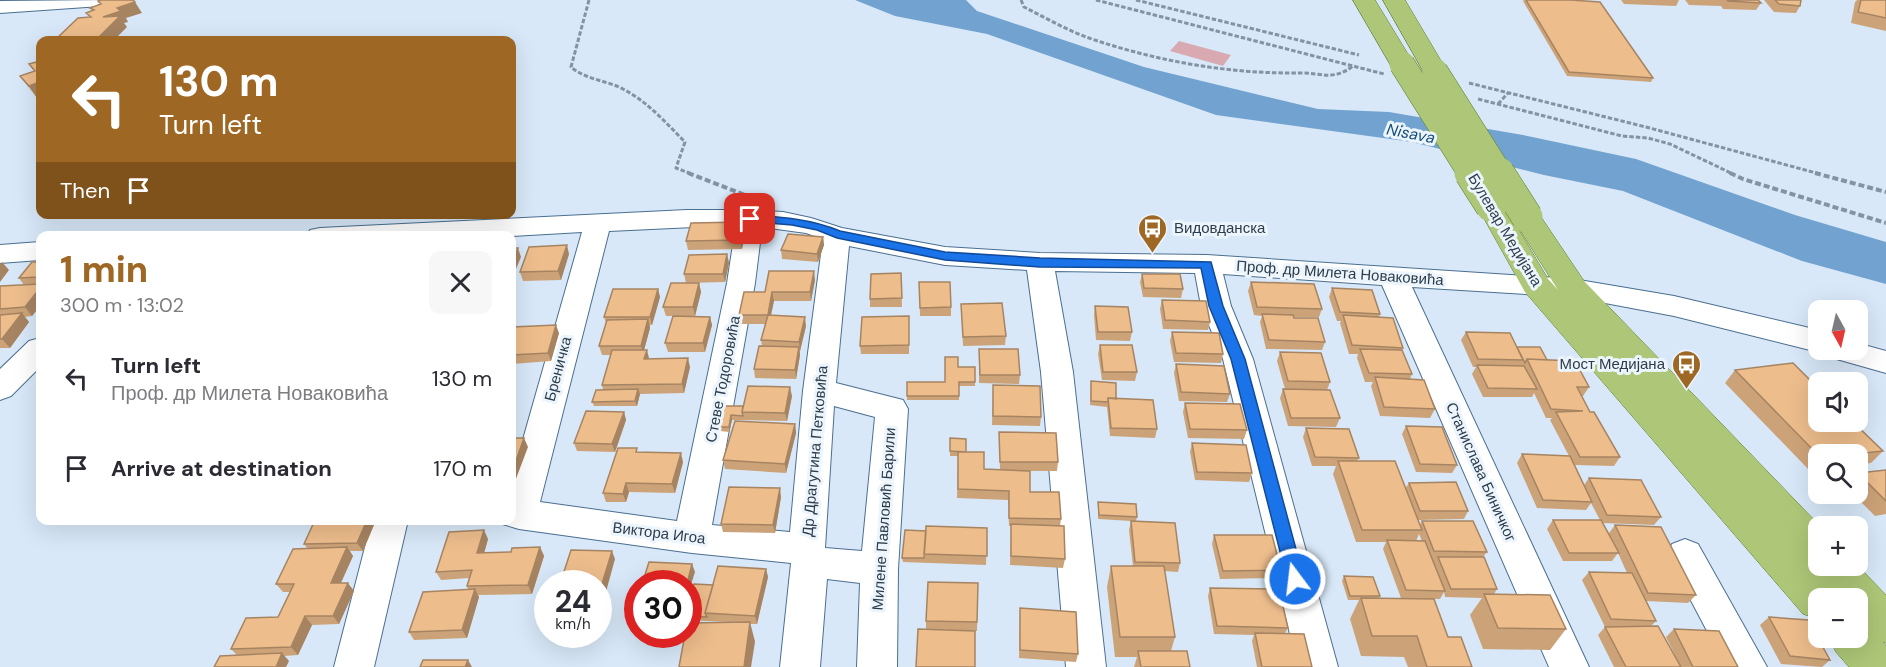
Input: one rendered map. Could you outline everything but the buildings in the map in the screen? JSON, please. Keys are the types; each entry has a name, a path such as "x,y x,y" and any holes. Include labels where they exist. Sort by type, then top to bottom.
{"main road":[{"name":"Булевар Медијана","path":"1364,0 1395,69 1491,206 1536,285 1808,590"},
{"name":"Булевар Медијана","path":"1394,0 1435,71 1573,288 1808,540"},
{"path":"1841,576 1886,624"},
{"path":"1860,648 1877,667"}],"street":[{"path":"0,7 101,0"},
{"name":"Проф. др Милета Новаковића","path":"467,231 697,218 792,221 821,227 837,234 945,256 1040,262 1207,264 1573,288"},
{"name":"Стеве Тодоровића","path":"692,538 741,283 750,219"},
{"name":"Бреничка","path":"516,510 598,223"},
{"name":"Др Драгутина Петковића","path":"800,667 819,391 837,234"},
{"path":"0,254 36,251"},
{"path":"1040,262 1057,372 1086,667"},
{"path":"1207,264 1216,306 1238,359 1318,667"},
{"name":"Станислава Биничког","path":"1393,277 1569,667"},
{"path":"1573,288 1674,306 1808,339"},
{"path":"0,388 36,353"},
{"path":"1868,357 1886,362"},
{"name":"Милене Павловић Барили","path":"819,391 892,409 879,569 877,667"},
{"name":"Виктора Игоа","path":"516,513 809,555 879,569"},
{"path":"354,667 389,525"},
{"path":"1685,555 1747,667"}],"path":[{"path":"590,0 571,67 578,74 620,87 641,101 685,142 676,168 753,198 750,219"},
{"path":"1021,0 1024,6 1084,36 1145,55 1218,69 1258,73 1305,73 1322,76 1342,74 1353,66"},
{"path":"1096,0 1353,66 1395,69"},
{"path":"1136,0 1359,55"},
{"path":"1179,10 1183,22"},
{"path":"1467,82 1646,127 1886,192"},
{"path":"1498,104 1509,93"},
{"path":"1467,96 1622,136 1648,138 1670,144 1743,179 1886,223"}],"shaded area":[{"path":"1179,41 1231,55 1223,66 1170,51"}],"water":[{"name":"Nisava","path":"855,0 966,0 977,11 1144,67 1318,109 1389,112 1523,135 1636,159 1795,215 1886,242 1886,284 1802,261 1623,191 1544,175 1412,142 1216,115 987,34 895,16"}],"place":[{"name":"Видовданска","path":"1153,254"},
{"name":"Мост Медијана","path":"1686,390"}],"route":[{"path":"750,219 792,221 821,227 837,234 945,256 1040,262 1207,264 1216,306 1238,359 1295,579"}]}
